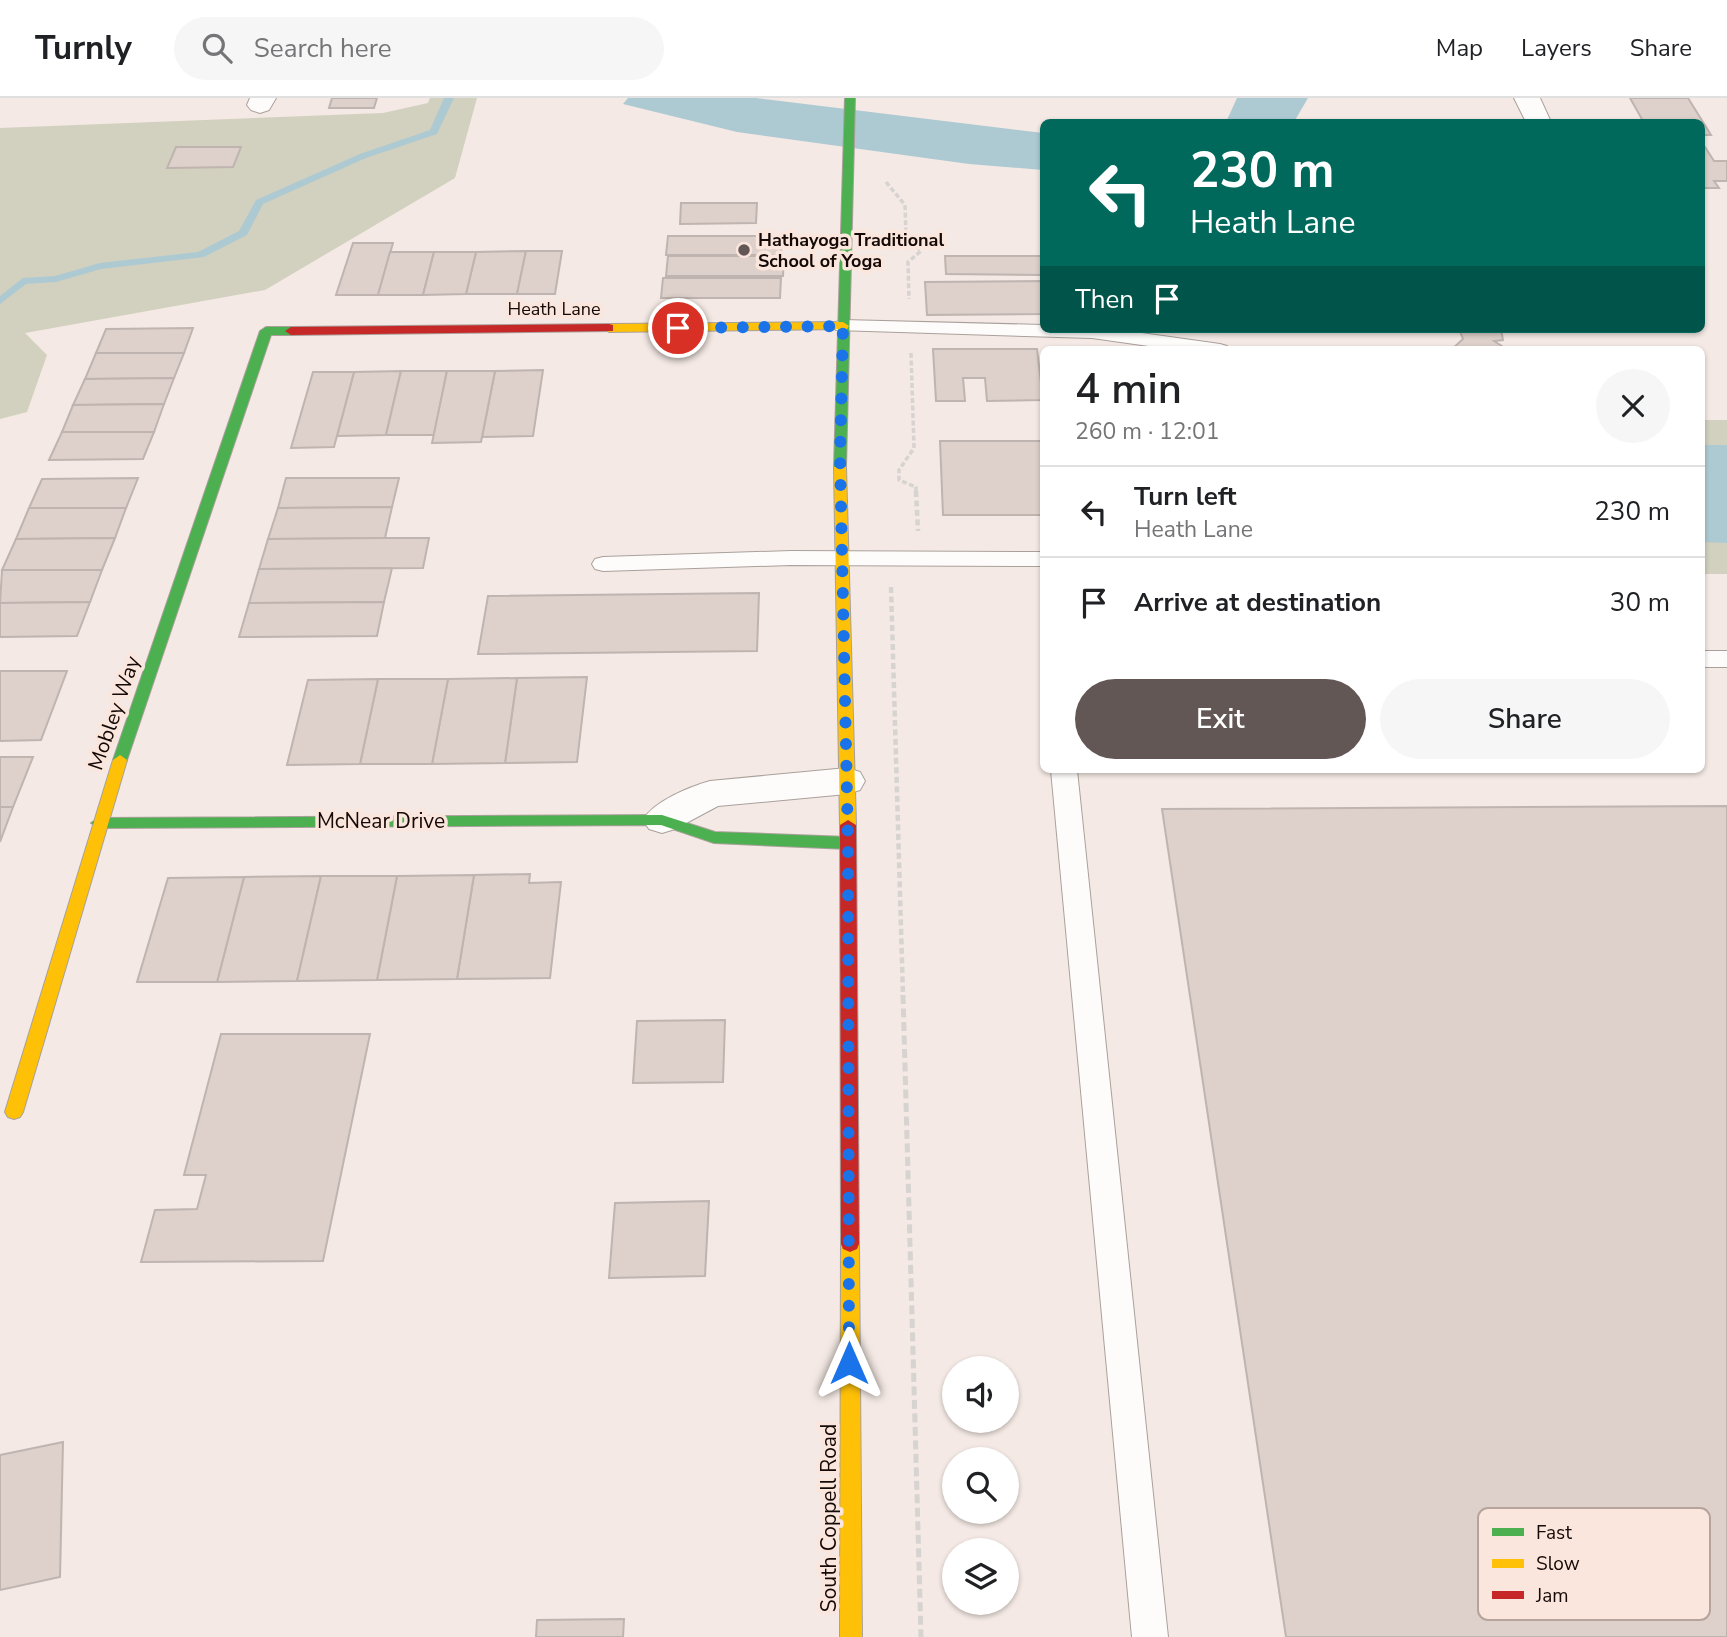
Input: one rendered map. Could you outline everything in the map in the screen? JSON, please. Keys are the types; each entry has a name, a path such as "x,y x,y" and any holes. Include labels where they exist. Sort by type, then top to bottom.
{"street":[{"name":"South Coppell Road","path":"850,98 843,326 842,561 848,843 850,1637"},
{"path":"1527,98 1537,119"},
{"name":"Heath Lane","path":"266,331 843,326"},
{"name":"Mobley Way","path":"13,1112 99,823 266,331"},
{"name":"McNear Drive","path":"662,820 710,794 846,781"},
{"name":"McNear Drive","path":"99,823 662,820 714,837 848,843"}],"lane":[{"path":"843,326 1040,331"},
{"path":"1099,333 1192,346"},
{"path":"603,564 791,558 842,561 1040,559"},
{"path":"1705,659 1727,659"},
{"path":"1064,773 1150,1637"}],"path":[{"path":"883,176 909,211 906,235 921,251 908,262 914,448 899,470 899,480 916,487 920,572 891,572 921,1637"}],"shaded area":[{"path":"430,98 477,98 455,178 265,290 25,333 47,355 27,412 0,419 0,128 383,113 428,103"},
{"path":"1705,420 1727,420 1727,574 1705,574"}],"water":[{"path":"628,98 756,98 1040,133 1040,170 969,164 737,132 623,104"},
{"path":"1237,98 1308,98 1296,119 1227,119"},
{"path":"1705,445 1727,445 1727,543 1705,542"}],"building":[{"path":"332,98 377,98 374,108 329,108"},
{"path":"1630,98 1688,98 1701,119 1642,119"},
{"path":"176,147 241,147 233,167 167,168"},
{"path":"1705,147 1714,161 1727,161 1727,181 1714,181 1719,188 1705,188"},
{"path":"681,203 757,203 756,223 680,224"},
{"path":"668,236 782,236 781,255 666,255"},
{"path":"353,243 393,243 378,295 336,295"},
{"path":"526,251 517,294 466,294 476,252"},
{"path":"526,251 562,251 555,294 517,294"},
{"path":"390,252 434,252 423,295 378,295"},
{"path":"434,252 476,252 466,294 423,295"},
{"path":"668,256 784,256 783,276 666,276"},
{"path":"945,256 1040,256 1040,275 946,274"},
{"path":"663,278 781,278 780,298 661,298"},
{"path":"1040,281 1040,314 927,315 925,282"},
{"path":"193,328 184,353 96,353 106,329"},
{"path":"1461,333 1502,333 1503,340 1494,341 1502,346 1455,346 1463,339"},
{"path":"933,349 1037,349 1040,400 987,401 985,378 963,378 965,401 936,401"},
{"path":"96,353 184,353 174,378 85,379"},
{"path":"543,370 533,436 482,437 495,371"},
{"path":"401,371 386,435 337,436 354,372"},
{"path":"401,371 447,371 434,435 386,435"},
{"path":"447,371 495,371 481,442 432,443"},
{"path":"313,372 354,372 334,447 291,448"},
{"path":"174,378 164,404 73,405 85,379"},
{"path":"164,404 154,432 62,432 73,405"},
{"path":"62,432 154,432 143,459 49,460"},
{"path":"940,441 1040,441 1040,515 943,515"},
{"path":"138,478 126,508 29,508 42,479"},
{"path":"286,478 399,478 392,507 278,508"},
{"path":"392,507 385,538 268,539 278,508"},
{"path":"29,508 126,508 115,538 16,539"},
{"path":"115,538 102,570 2,570 16,539"},
{"path":"429,538 423,568 259,569 268,539"},
{"path":"392,568 384,602 249,603 259,569"},
{"path":"2,570 102,570 90,602 0,603"},
{"path":"759,593 757,651 478,654 488,596"},
{"path":"90,602 77,636 0,637 0,603"},
{"path":"384,602 377,636 239,637 249,603"},
{"path":"0,671 67,671 41,740 0,741"},
{"path":"587,677 577,762 505,763 517,678"},
{"path":"517,678 505,763 432,764 448,679"},
{"path":"378,679 448,679 432,764 360,764"},
{"path":"378,679 360,764 287,765 308,680"},
{"path":"0,757 33,757 13,807 0,807"},
{"path":"1727,806 1727,1637 1286,1637 1162,809"},
{"path":"0,807 13,807 0,842"},
{"path":"530,874 529,883 561,882 550,978 457,979 474,875"},
{"path":"474,875 457,979 377,980 397,876"},
{"path":"321,876 297,981 217,982 244,877"},
{"path":"321,876 397,876 377,980 297,981"},
{"path":"244,877 217,982 137,982 168,878"},
{"path":"725,1020 723,1082 633,1083 637,1021"},
{"path":"221,1034 370,1034 323,1261 141,1262 155,1210 197,1209 206,1175 184,1175"},
{"path":"709,1201 705,1276 609,1278 615,1203"},
{"path":"63,1442 60,1577 0,1590 0,1455"},
{"path":"624,1619 623,1637 536,1637 537,1620"}],"waterway":[{"path":"0,301 23,281 56,279 100,266 200,255 243,233 259,202 363,156 434,132 449,98"}],"traffic: fast":[{"path":"840,467 850,98"},
{"path":"120,760 266,331 291,331"},
{"path":"99,823 662,820 714,837 848,843"}],"traffic: slow":[{"path":"609,328 843,326"},
{"path":"840,467 848,825"},
{"path":"14,1112 120,760"},
{"path":"850,1244 851,1637"}],"traffic: jam":[{"path":"291,331 609,328"},
{"path":"848,825 850,1244"}],"place":[{"name":"Hathayoga Traditional School of Yoga","path":"744,250"}],"route":[{"path":"678,328 843,326 840,457 848,843 849,1363"}]}
